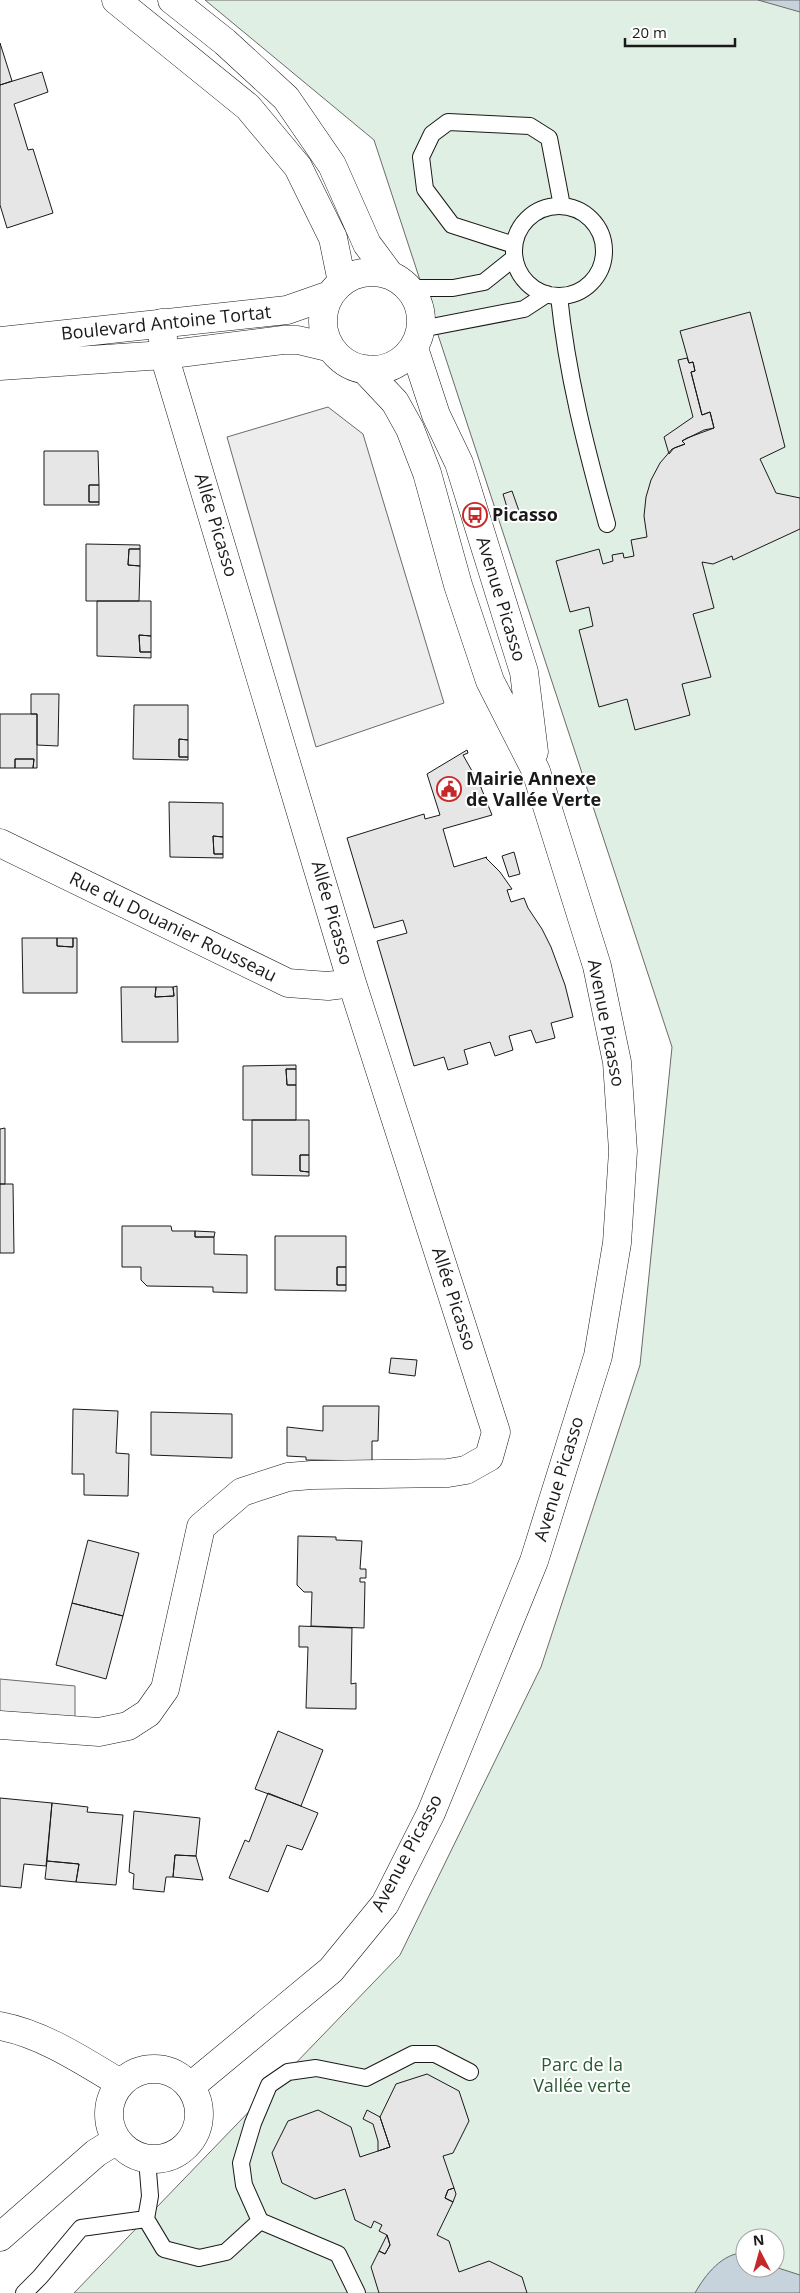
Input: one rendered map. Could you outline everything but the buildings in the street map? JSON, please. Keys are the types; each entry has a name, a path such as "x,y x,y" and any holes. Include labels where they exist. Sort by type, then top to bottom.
{"street":[{"path":"116,0 248,107 298,167 333,238 336,289"},
{"path":"172,0 225,42 286,98 332,165 367,244 417,300 421,314 418,338 404,358 392,366 378,370 351,366 331,348 325,336 324,308 336,289 356,274 373,272 400,281"},
{"name":"Boulevard Antoine Tortat","path":"0,341 287,310 336,289"},
{"name":"Allée Picasso","path":"0,1725 99,1732 128,1726 148,1712 166,1689 201,1527 242,1492 288,1477 466,1470 489,1457 496,1432 352,983 164,355 162,323"},
{"name":"Avenue Picasso","path":"418,338 436,415 459,463 524,672 536,771"},
{"name":"Boulevard Antoine Tortat","path":"0,366 164,355 282,340 298,340 331,348"},
{"name":"Avenue Picasso","path":"191,2086 331,1970 385,1904 431,1813 534,1561 598,1356 618,1234 623,1151 617,1062 597,966 536,771 490,681 458,584 427,473 410,429 395,402 364,369"},
{"name":"Rue du Douanier Rousseau","path":"0,843 288,983 328,986 352,983"},
{"path":"0,2026 11,2028 71,2054 120,2084"},
{"path":"157,2068 177,2074 191,2086 200,2106 199,2125 186,2146 169,2157 147,2159 130,2152 117,2140 109,2125 109,2104 120,2084 138,2070 157,2068"},
{"path":"0,2236 96,2153 117,2140"}],"lane":[{"path":"514,252 452,225 424,189 421,157 432,134 448,122 530,126 549,138 562,206"},
{"path":"400,281 454,288 484,282 514,252 522,224 540,210 562,206 577,209 590,218 600,230 604,245 603,261 597,275 587,286 574,294 553,295 524,308 418,338"},
{"path":"514,252 520,274 532,287 553,295"},
{"path":"553,295 563,332 583,439 608,524"},
{"path":"357,2293 338,2254 260,2221 244,2185 240,2163 253,2123 269,2085 288,2072 316,2068 366,2078 413,2054 435,2054 470,2072"},
{"path":"147,2159 150,2196 146,2220 164,2249 199,2258 226,2252 260,2221"},
{"path":"24,2293 81,2228 146,2220"}],"green space":[{"name":"Parc de la Vallée verte","path":"205,0 800,0 800,2293 74,2293 400,1955 541,1667 640,1365 672,1047 374,140"}],"shaded area":[{"path":"758,0 800,0 800,12"},
{"path":"328,407 363,434 444,703 316,747 227,437"},
{"path":"0,1679 75,1686 75,1719 0,1712"},
{"path":"735,2254 735,2278 785,2278 785,2270 800,2275 800,2293 695,2293 709,2272 729,2256"}],"place":[{"name":"Picasso","path":"475,515"},
{"name":"Mairie Annexe de Vallée Verte","path":"449,789"}]}
